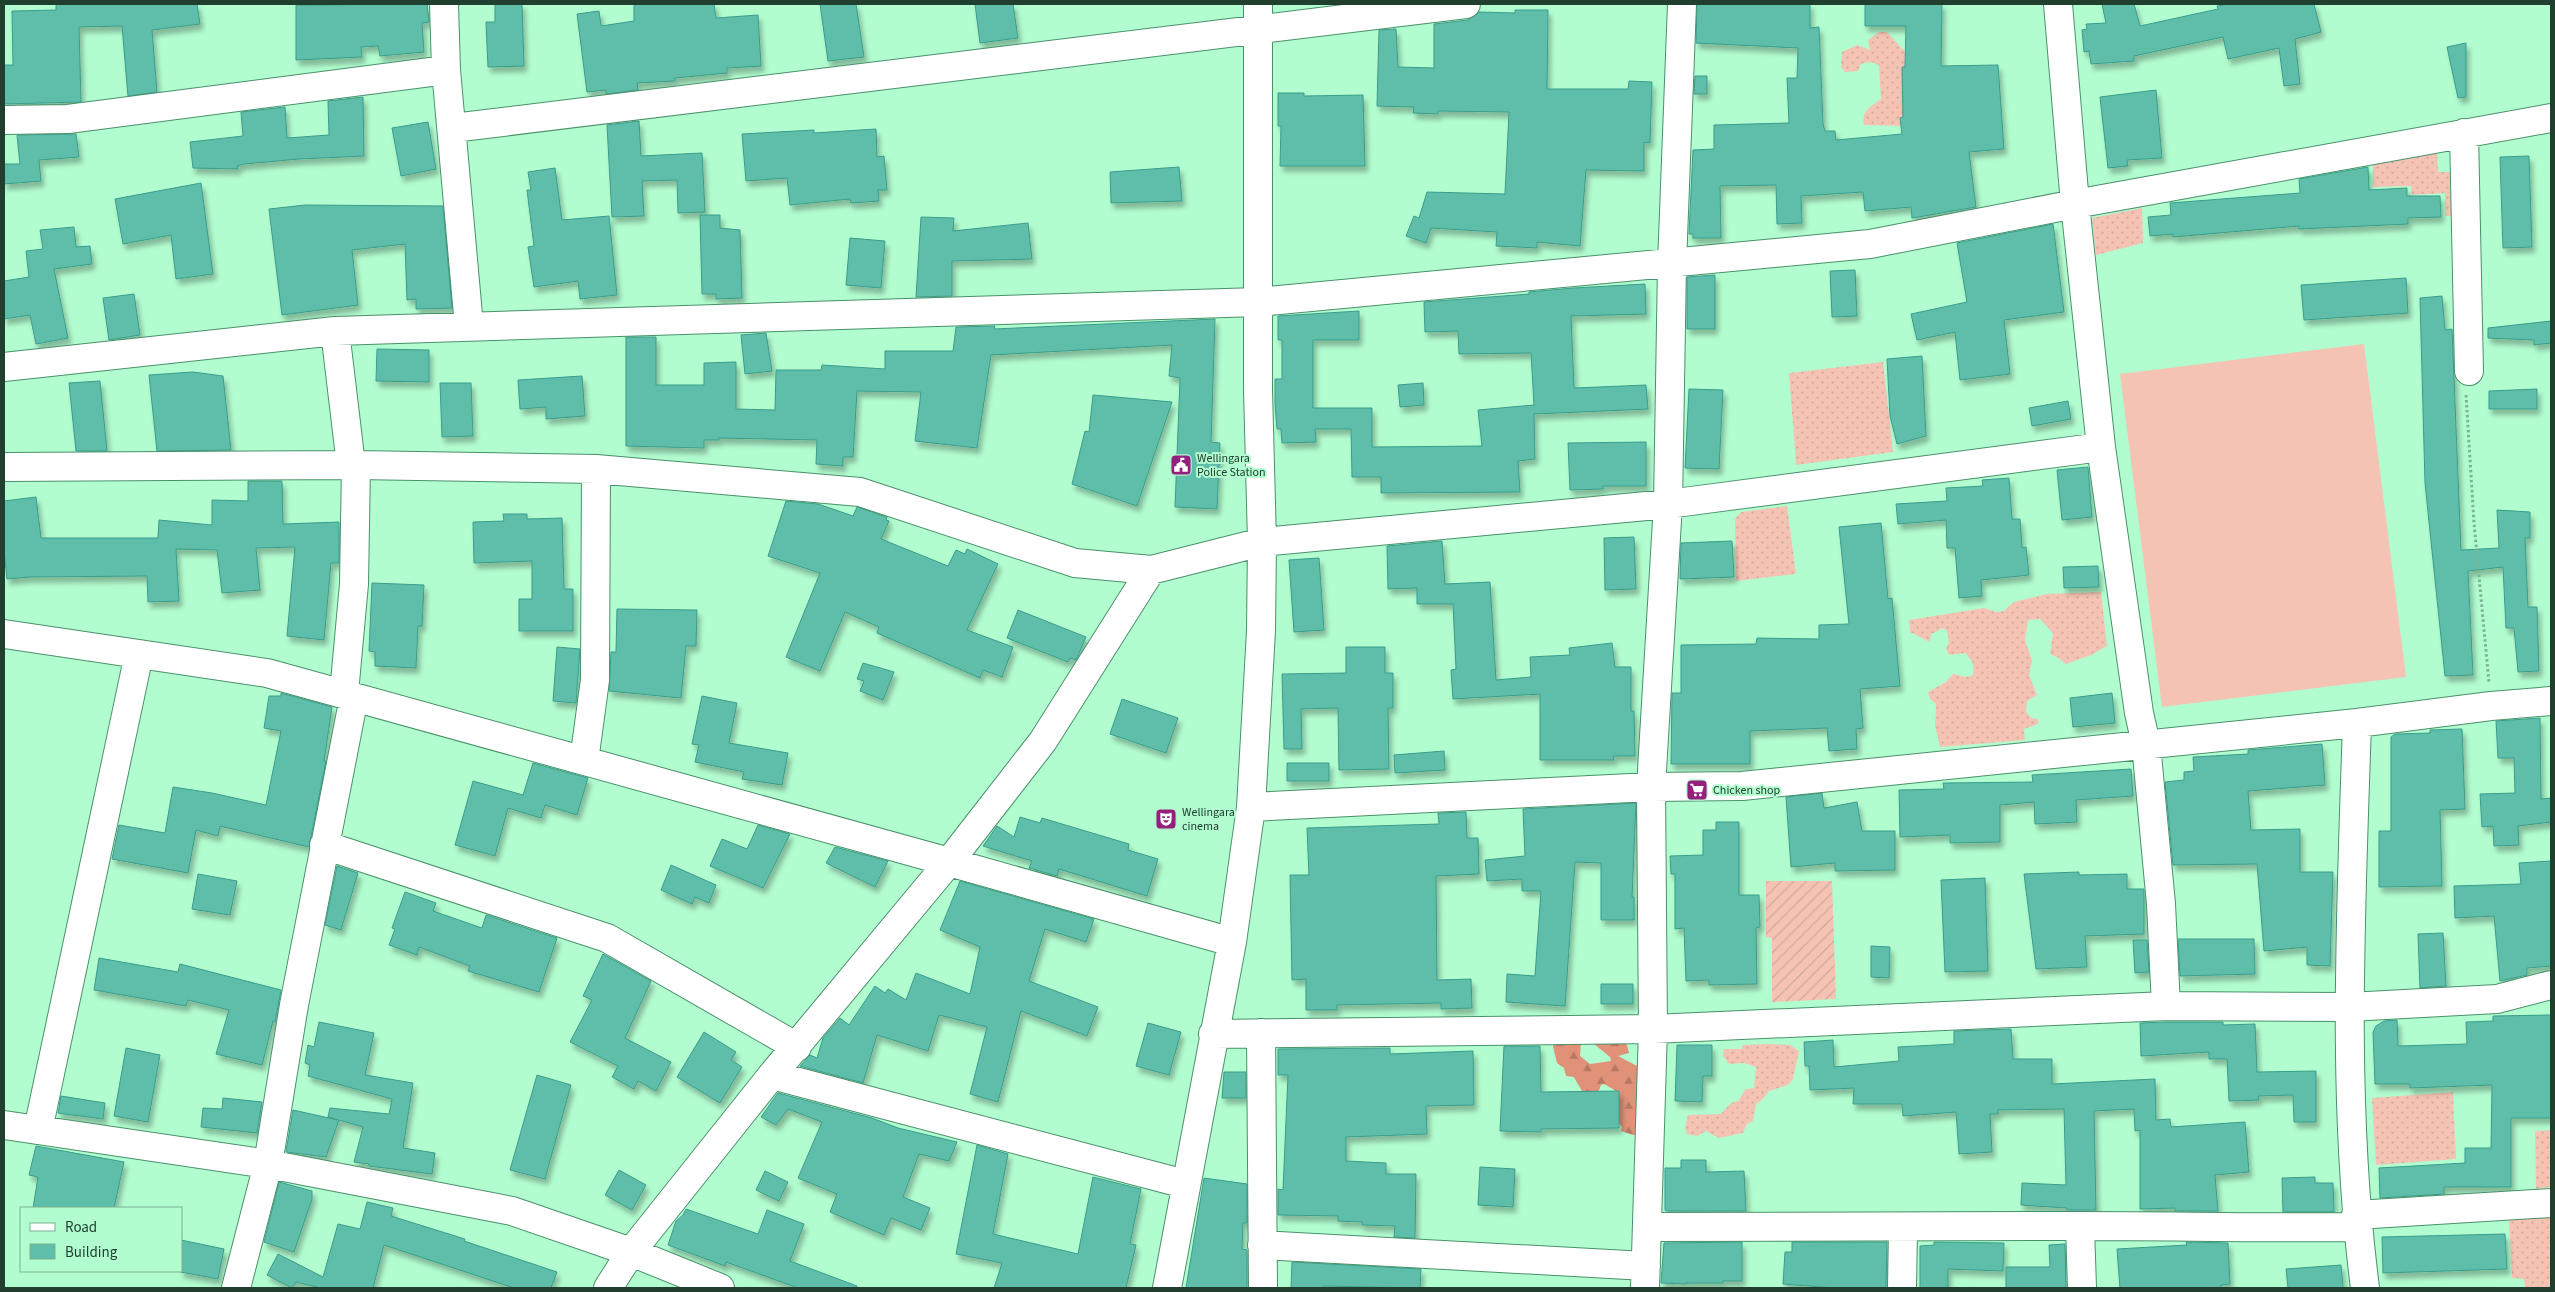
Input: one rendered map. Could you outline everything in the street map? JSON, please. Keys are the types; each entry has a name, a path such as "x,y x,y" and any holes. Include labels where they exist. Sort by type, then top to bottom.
{"street":[{"path":"444,4 446,70 453,128 469,326"},
{"path":"453,128 1258,17 1466,4"},
{"path":"1262,1245 1645,1277 1653,1029 1651,787 1668,504 1672,264 1682,4"},
{"path":"2058,4 2075,204 2100,446 2139,712 2146,744 2161,904 2166,1006"},
{"path":"1167,1288 1213,1034 1232,942 1251,807 1261,631 1262,542 1258,302 1258,17"},
{"path":"4,120 68,119 446,70"},
{"path":"4,367 335,331 1258,302 1672,264 1870,244 2075,204 2551,118"},
{"path":"2464,133 2469,371"},
{"path":"236,1288 268,1164 349,695 354,584 354,465 335,331"},
{"path":"4,467 354,465 596,470 860,492 1075,563 1151,570 1262,542 1668,504 2100,446"},
{"path":"584,761 595,680 596,470"},
{"path":"608,1288 631,1252 772,1075 949,862 1043,742 1151,570"},
{"path":"4,634 267,674 349,695 1232,942"},
{"path":"38,1130 139,654"},
{"path":"1251,807 1651,787 1742,786 2356,724 2491,706 2551,701"},
{"path":"2356,724 2349,1007 2356,1220 2365,1288"},
{"path":"324,845 607,938 796,1047"},
{"path":"1213,1034 1653,1029 2166,1006 2349,1007 2497,999 2551,985"},
{"path":"1262,1033 1263,1288"},
{"path":"772,1075 1185,1184"},
{"path":"4,1125 268,1164 512,1211 631,1252 720,1288"},
{"path":"1648,1226 2227,1228 2356,1220 2551,1204"},
{"path":"2080,1226 2082,1288"},
{"path":"1902,1288 1903,1228"}],"path":[{"path":"2469,371 2465,399 2491,706"}],"shaded area":[{"path":"1879,32 1887,32 1907,54 1906,126 1864,125 1865,112 1881,99 1879,66 1873,63 1866,63 1861,64 1858,71 1845,72 1841,67 1842,52 1857,45 1870,50 1868,40"},
{"path":"2437,153 2438,172 2453,172 2453,216 2445,216 2445,193 2412,195 2411,186 2373,187 2373,164"},
{"path":"2142,208 2143,243 2096,255 2092,218"},
{"path":"2364,344 2406,677 2162,707 2120,374"},
{"path":"1883,362 1893,452 1796,465 1789,373"},
{"path":"1787,506 1796,574 1736,581 1735,519 1741,512"},
{"path":"2101,592 2107,646 2091,655 2066,664 2050,654 2053,633 2040,619 2028,620 2025,640 2032,660 2029,675 2037,695 2027,701 2026,712 2031,718 2038,719 2038,724 2024,729 2025,740 1940,747 1935,725 1936,704 1930,699 1928,692 1946,682 1953,674 1967,677 1973,675 1973,665 1965,653 1949,655 1946,649 1949,642 1947,631 1943,628 1931,634 1930,642 1910,632 1909,620 1984,608 1997,612 2004,611 2014,602 2047,594"},
{"path":"1766,881 1832,881 1836,999 1772,1002 1772,938 1766,937"},
{"path":"1742,1045 1790,1045 1799,1051 1793,1079 1788,1085 1769,1091 1756,1104 1753,1121 1747,1124 1743,1133 1719,1138 1706,1131 1697,1136 1687,1134 1685,1128 1688,1115 1721,1114 1731,1103 1738,1101 1746,1089 1754,1088 1756,1067 1744,1063 1729,1064 1723,1056 1724,1049 1742,1049"},
{"path":"2453,1092 2456,1159 2376,1165 2372,1098"},
{"path":"2551,1130 2551,1187 2536,1189 2535,1131"},
{"path":"2551,1216 2551,1288 2525,1288 2524,1279 2512,1278 2509,1219"}],"green space":[{"path":"1553,1034 1581,1043 1580,1056 1590,1064 1611,1061 1610,1057 1594,1044 1595,1035 1626,1041 1629,1053 1618,1056 1641,1068 1641,1076 1637,1083 1654,1134 1633,1135 1621,1131 1622,1127 1617,1121 1618,1092 1604,1084 1601,1085 1598,1093 1590,1096 1582,1091 1574,1077 1566,1076 1564,1068 1557,1063 1553,1047"}],"building":[{"path":"56,4 197,4 200,24 152,30 157,92 128,96 122,26 79,27 81,102 4,104 4,65 13,65 12,11 56,10"},
{"path":"427,4 429,22 422,23 424,52 380,56 378,46 361,47 362,57 296,60 296,5"},
{"path":"495,4 522,4 524,66 488,67 486,22 495,22"},
{"path":"634,4 714,4 716,18 758,15 761,66 727,68 727,73 675,78 675,81 637,83 638,90 606,94 606,90 587,92 577,14 599,11 601,26 634,21"},
{"path":"820,4 856,4 864,57 828,61"},
{"path":"975,4 1013,4 1018,38 980,43"},
{"path":"1697,4 1810,4 1810,28 1819,27 1823,124 1825,131 1835,131 1836,140 1902,134 1900,118 1903,117 1902,67 1905,67 1906,26 1865,26 1865,4 1942,4 1941,66 1998,65 2004,149 1969,152 1976,207 1912,218 1911,207 1865,211 1863,192 1801,196 1802,223 1777,224 1776,185 1720,186 1721,238 1693,238 1693,234 1689,234 1693,150 1714,149 1714,125 1789,123 1787,78 1797,78 1798,48 1696,43"},
{"path":"2102,4 2134,4 2140,26 2218,9 2217,6 2229,4 2314,4 2321,32 2295,39 2300,84 2284,86 2279,48 2228,59 2223,37 2134,56 2134,61 2091,64 2089,51 2084,52 2082,30 2087,29 2086,24 2106,23"},
{"path":"1515,10 1548,10 1547,89 1628,89 1629,81 1652,82 1650,143 1644,142 1644,171 1586,170 1580,246 1537,242 1537,248 1496,246 1497,232 1431,228 1426,243 1406,236 1414,216 1419,218 1427,192 1505,194 1509,112 1438,111 1438,114 1413,113 1414,107 1377,106 1379,30 1396,29 1398,67 1434,68 1434,24 1468,20 1479,12 1515,13"},
{"path":"2466,43 2466,97 2458,98 2447,47"},
{"path":"1695,76 1707,76 1707,94 1694,94"},
{"path":"2156,90 2162,158 2127,160 2128,166 2108,168 2100,97"},
{"path":"1278,93 1304,93 1304,96 1363,95 1365,166 1280,166 1281,126 1278,126"},
{"path":"363,97 364,156 244,164 237,166 238,169 193,168 190,142 243,136 241,112 285,107 287,138 329,135 328,101"},
{"path":"639,121 641,156 702,153 705,212 678,213 677,180 642,181 644,216 612,217 607,125"},
{"path":"428,122 436,169 401,176 392,128"},
{"path":"876,129 877,157 884,156 887,190 878,190 879,201 851,203 850,199 790,205 787,178 746,181 742,134 814,130 814,133"},
{"path":"76,134 79,157 39,160 41,181 4,184 4,164 20,164 17,135"},
{"path":"2529,156 2532,247 2503,248 2500,157"},
{"path":"1179,167 1182,201 1111,203 1110,172"},
{"path":"2368,167 2369,190 2407,188 2407,196 2440,196 2441,217 2408,218 2408,224 2299,229 2299,226 2173,237 2173,234 2150,236 2148,217 2171,215 2170,203 2300,193 2299,179"},
{"path":"555,168 562,220 609,216 617,295 580,299 578,281 534,287 528,247 534,246 527,190 531,190 528,172"},
{"path":"201,183 213,274 176,279 171,235 123,244 115,199"},
{"path":"305,205 443,206 452,308 416,309 416,299 407,300 405,244 352,250 358,305 282,315 269,209"},
{"path":"700,215 720,215 720,228 740,230 742,298 716,299 716,294 702,294"},
{"path":"921,217 954,218 953,231 1028,223 1032,259 952,261 952,296 916,297"},
{"path":"2053,224 2064,312 2004,320 2010,374 1960,380 1955,332 1917,340 1911,314 1967,302 1957,243"},
{"path":"74,227 76,247 90,246 92,264 54,269 68,338 36,344 30,315 4,319 4,281 29,277 26,251 43,249 40,230"},
{"path":"850,238 885,241 881,288 846,285"},
{"path":"1855,270 1857,316 1832,317 1830,271"},
{"path":"1715,275 1715,329 1687,329 1687,277"},
{"path":"2406,278 2408,313 2304,320 2301,285"},
{"path":"1645,284 1646,314 1571,316 1574,388 1646,385 1648,409 1534,414 1535,459 1518,461 1520,492 1381,493 1381,477 1352,477 1351,429 1315,429 1316,442 1282,443 1281,429 1277,429 1275,404 1275,379 1282,379 1282,340 1278,340 1278,316 1359,311 1359,340 1313,340 1313,408 1372,408 1372,447 1482,446 1478,410 1534,405 1531,353 1459,354 1458,331 1425,332 1424,302 1529,294 1529,292 1573,288"},
{"path":"134,294 140,335 109,340 103,298"},
{"path":"2442,296 2445,330 2452,329 2461,550 2499,548 2497,510 2530,512 2530,538 2525,538 2528,607 2537,607 2539,671 2518,672 2514,628 2506,628 2503,567 2468,571 2473,675 2445,676 2425,483 2420,298"},
{"path":"1215,319 1211,442 1220,443 1217,509 1175,507 1180,378 1169,376 1172,345 991,355 977,448 915,441 921,392 857,391 853,457 843,457 843,466 816,464 817,440 719,438 719,440 704,440 704,448 626,446 626,337 656,337 656,385 704,385 704,363 736,362 736,409 775,410 776,370 821,370 822,365 885,369 885,351 953,351 956,327 995,326 994,329"},
{"path":"2551,321 2551,343 2534,345 2534,340 2488,338 2488,328"},
{"path":"766,333 772,371 745,374 741,335"},
{"path":"377,349 429,350 429,382 376,381"},
{"path":"1922,356 1926,436 1897,444 1890,416 1887,359"},
{"path":"193,372 223,376 231,450 157,451 149,375"},
{"path":"582,376 585,416 546,419 546,407 520,409 518,380"},
{"path":"100,381 107,451 76,451 69,383"},
{"path":"440,383 471,383 473,436 442,437"},
{"path":"1423,383 1424,405 1400,407 1398,385"},
{"path":"1689,389 1723,390 1719,469 1685,468"},
{"path":"2537,389 2537,409 2489,409 2489,391"},
{"path":"1093,395 1172,402 1137,506 1072,484 1085,431 1089,432"},
{"path":"2068,401 2071,419 2032,426 2029,408"},
{"path":"1646,442 1646,486 1603,486 1603,489 1570,490 1568,443"},
{"path":"2088,467 2092,517 2062,520 2057,470"},
{"path":"2009,478 2012,519 2020,519 2022,548 2026,547 2029,575 1981,580 1982,596 1959,598 1955,548 1947,548 1946,520 1898,524 1896,504 1947,501 1946,488 1983,486 1982,480"},
{"path":"248,481 282,481 283,524 339,522 339,563 331,563 324,640 287,636 295,547 256,548 260,590 222,593 217,550 176,549 179,601 148,602 147,576 29,577 7,579 4,551 4,501 36,497 41,538 158,538 159,520 212,525 212,500 248,501"},
{"path":"786,501 818,504 853,516 857,507 887,517 886,520 889,521 881,539 948,566 956,550 965,554 967,549 998,564 967,630 1013,647 1002,677 983,670 980,678 877,633 879,627 845,612 820,671 786,657 820,573 768,556"},
{"path":"503,514 527,514 527,519 562,518 564,589 573,589 573,631 519,631 519,599 532,599 532,561 474,563 473,522 504,521"},
{"path":"1881,523 1888,599 1892,598 1900,686 1860,689 1863,728 1856,729 1857,749 1829,751 1827,728 1750,731 1750,764 1671,764 1672,693 1681,693 1681,645 1756,644 1757,638 1819,639 1819,625 1849,624 1839,527"},
{"path":"1634,537 1636,589 1605,590 1604,538"},
{"path":"1442,541 1445,584 1490,582 1496,680 1531,677 1530,657 1570,655 1569,648 1612,643 1615,667 1631,667 1631,711 1634,711 1635,756 1613,756 1614,760 1540,760 1540,694 1453,699 1451,670 1456,669 1453,604 1417,604 1417,588 1388,589 1387,546"},
{"path":"1732,541 1734,577 1680,579 1681,543"},
{"path":"1319,558 1324,630 1294,632 1289,560"},
{"path":"2098,566 2099,587 2064,588 2063,567"},
{"path":"372,583 424,585 422,626 418,626 416,668 375,666 375,652 369,651"},
{"path":"617,609 697,610 696,646 686,646 681,698 609,691 611,652 616,652"},
{"path":"1018,610 1086,637 1076,660 1070,658 1068,662 1007,638"},
{"path":"557,647 580,649 576,703 553,701"},
{"path":"1346,647 1385,647 1385,673 1393,673 1393,708 1388,708 1389,769 1339,770 1338,708 1301,709 1302,749 1284,749 1282,674 1346,673"},
{"path":"863,663 894,672 883,700 860,691 864,681 857,679"},
{"path":"281,693 332,707 324,761 326,761 309,847 220,826 218,836 196,830 188,873 112,859 119,825 165,833 173,787 212,793 266,805 281,731 264,728 269,696 281,696"},
{"path":"2112,693 2115,723 2073,727 2070,698"},
{"path":"702,696 737,703 729,743 788,753 782,785 742,779 744,772 695,762 699,745 692,744"},
{"path":"1122,699 1178,718 1166,753 1110,734"},
{"path":"2540,718 2541,799 2551,798 2551,822 2518,826 2519,845 2494,846 2493,826 2482,827 2480,794 2515,793 2514,758 2498,758 2496,721"},
{"path":"2462,729 2465,809 2440,810 2442,886 2379,887 2379,831 2391,831 2391,737 2395,734 2430,733 2430,730"},
{"path":"2322,744 2325,785 2248,791 2251,830 2300,829 2300,872 2333,872 2330,966 2307,965 2307,947 2264,951 2257,864 2173,865 2165,782 2184,780 2184,772 2194,771 2193,757 2248,754 2248,750"},
{"path":"1444,751 1445,770 1395,773 1394,755"},
{"path":"533,763 588,778 577,815 545,805 541,818 508,808 495,856 455,845 473,781 523,795"},
{"path":"1287,763 1329,763 1329,781 1287,781"},
{"path":"2131,769 2133,796 2076,800 2077,822 2035,824 2034,802 2000,805 2000,842 1950,843 1950,835 1900,837 1899,790 1944,789 1943,783 2033,782 2032,775"},
{"path":"1822,793 1824,808 1857,802 1862,831 1895,831 1895,870 1835,871 1835,863 1791,867 1786,797"},
{"path":"1636,803 1632,897 1634,897 1634,920 1601,920 1601,863 1575,862 1565,1006 1506,1002 1507,974 1535,976 1541,891 1522,891 1522,879 1487,881 1485,860 1525,856 1523,809"},
{"path":"1466,812 1467,838 1478,838 1479,874 1436,876 1437,980 1471,979 1472,1008 1441,1009 1441,1003 1337,1005 1337,1010 1306,1010 1306,979 1292,980 1290,875 1309,875 1307,828 1439,824 1438,813"},
{"path":"1020,817 1040,823 1042,818 1129,844 1128,850 1158,859 1147,896 1059,869 1057,876 1029,868 1032,861 983,846 997,826 1014,837"},
{"path":"1716,822 1739,822 1739,895 1759,895 1760,927 1756,928 1757,984 1709,985 1709,980 1686,981 1684,928 1675,929 1675,874 1671,874 1670,856 1703,855 1703,830 1716,830"},
{"path":"758,825 790,834 763,888 710,866 722,839 747,849"},
{"path":"835,847 888,861 875,887 826,863"},
{"path":"2551,861 2551,966 2527,968 2527,975 2500,981 2494,916 2455,918 2454,886 2521,884 2519,863"},
{"path":"671,865 716,885 709,903 695,897 692,904 661,890"},
{"path":"337,866 358,873 341,930 325,925"},
{"path":"2079,872 2079,875 2127,874 2127,889 2144,889 2144,934 2085,936 2087,967 2036,969 2024,874"},
{"path":"198,874 237,881 230,915 192,909"},
{"path":"1985,878 1988,971 1945,972 1941,880"},
{"path":"960,881 1094,919 1086,942 1045,929 1029,981 1098,1007 1087,1036 1021,1011 998,1102 970,1094 987,1027 939,1015 928,1051 877,1035 863,1083 800,1066 810,1055 817,1058 823,1038 840,1018 849,1025 875,986 885,993 888,989 906,1000 916,973 970,994 980,947 940,930"},
{"path":"405,892 436,903 433,911 482,928 486,915 557,938 539,992 468,971 470,966 419,947 417,955 389,945 395,929 392,928"},
{"path":"2443,933 2446,986 2420,988 2418,934"},
{"path":"2178,939 2254,939 2255,974 2180,976"},
{"path":"2133,940 2147,940 2149,972 2135,973"},
{"path":"1871,946 1890,947 1889,978 1871,977"},
{"path":"603,954 651,981 625,1038 671,1062 656,1091 638,1081 634,1089 612,1077 618,1066 570,1042 592,1000 583,996"},
{"path":"99,958 178,972 180,964 281,990 275,1022 273,1021 262,1065 216,1054 229,1010 188,1000 186,1006 94,990"},
{"path":"1601,984 1633,984 1633,1004 1601,1004"},
{"path":"2551,1015 2551,1118 2511,1118 2511,1187 2444,1187 2444,1194 2380,1198 2379,1168 2465,1163 2465,1148 2491,1148 2492,1085 2410,1088 2410,1084 2375,1084 2373,1032 2376,1026 2384,1021 2397,1020 2398,1046 2467,1044 2466,1022 2493,1021 2493,1016"},
{"path":"319,1022 374,1033 365,1075 413,1083 403,1148 435,1153 432,1174 369,1166 369,1164 354,1162 363,1127 339,1120 326,1157 286,1152 293,1110 338,1120 328,1117 330,1108 389,1114 392,1099 308,1076 310,1065 305,1063 308,1045 314,1047"},
{"path":"2223,1022 2223,1025 2255,1024 2257,1072 2316,1071 2316,1122 2294,1122 2293,1095 2258,1096 2259,1100 2229,1101 2227,1059 2209,1059 2209,1052 2141,1056 2140,1023"},
{"path":"1148,1023 1181,1032 1169,1075 1136,1066"},
{"path":"2011,1029 2013,1059 2052,1059 2052,1084 2155,1079 2156,1120 2170,1119 2171,1127 2245,1122 2249,1172 2215,1175 2218,1211 2175,1211 2175,1208 2140,1209 2140,1130 2135,1131 2134,1109 2094,1111 2096,1210 2067,1210 2067,1208 2021,1205 2022,1183 2066,1185 2064,1109 1998,1110 1998,1114 1990,1114 1992,1152 1959,1154 1956,1112 1903,1116 1902,1104 1853,1104 1854,1088 1810,1090 1809,1066 1805,1066 1804,1042 1833,1040 1834,1067 1899,1061 1898,1047 1954,1044 1954,1031"},
{"path":"704,1032 736,1052 731,1060 742,1067 720,1103 677,1077"},
{"path":"1677,1045 1712,1045 1712,1076 1703,1076 1702,1102 1675,1101"},
{"path":"1504,1046 1540,1046 1541,1092 1619,1091 1619,1128 1541,1129 1541,1132 1500,1131"},
{"path":"126,1048 160,1055 148,1122 114,1116"},
{"path":"1390,1048 1390,1054 1473,1051 1474,1105 1426,1106 1427,1134 1346,1137 1346,1161 1386,1163 1386,1174 1416,1174 1415,1238 1394,1237 1395,1226 1362,1225 1362,1222 1338,1221 1338,1216 1278,1215 1278,1189 1283,1190 1288,1075 1278,1075 1278,1049"},
{"path":"1224,1072 1246,1072 1246,1098 1222,1098"},
{"path":"537,1075 571,1085 545,1179 510,1170"},
{"path":"778,1093 872,1118 898,1128 957,1142 949,1161 919,1154 903,1197 930,1208 921,1230 891,1218 884,1235 830,1212 837,1194 798,1178 822,1122 788,1109 776,1125 761,1117"},
{"path":"61,1096 105,1103 103,1119 58,1113"},
{"path":"223,1098 262,1102 257,1133 201,1127 203,1108 222,1109"},
{"path":"977,1145 1008,1154 993,1234 1078,1254 1093,1177 1141,1189 1130,1244 1136,1245 1126,1288 994,1288 1002,1263 956,1254"},
{"path":"36,1146 124,1162 114,1207 33,1207 38,1177 29,1175"},
{"path":"1681,1160 1706,1160 1706,1172 1744,1171 1746,1211 1665,1210 1665,1168 1681,1168"},
{"path":"1480,1167 1515,1169 1513,1207 1478,1205"},
{"path":"619,1170 646,1185 632,1210 605,1195"},
{"path":"765,1171 788,1182 779,1201 756,1190"},
{"path":"2315,1177 2315,1183 2333,1183 2334,1212 2283,1212 2282,1178"},
{"path":"1204,1178 1247,1184 1247,1223 1243,1223 1242,1249 1247,1250 1247,1288 1186,1288"},
{"path":"279,1182 312,1191 312,1199 294,1252 264,1242"},
{"path":"367,1202 393,1208 391,1216 465,1239 464,1241 557,1272 551,1288 514,1288 384,1245 373,1288 321,1288 296,1282 292,1288 267,1275 278,1254 323,1277 338,1224 360,1229"},
{"path":"686,1209 758,1234 767,1210 804,1224 790,1261 857,1286 856,1288 798,1288 726,1262 725,1266 668,1245 676,1221 683,1215"},
{"path":"2505,1234 2507,1269 2383,1273 2382,1237"},
{"path":"182,1240 224,1249 218,1279 181,1272"},
{"path":"1742,1242 1742,1281 1686,1284 1661,1283 1664,1243"},
{"path":"1792,1242 1887,1242 1886,1288 1834,1288 1783,1284 1785,1252 1792,1252"},
{"path":"1934,1242 2004,1243 2003,1271 1948,1269 1948,1288 1920,1288 1920,1246 1934,1245"},
{"path":"2186,1242 2228,1243 2230,1284 2221,1285 2221,1288 2120,1288 2117,1249 2187,1245"},
{"path":"2065,1244 2066,1288 2006,1288 2006,1267 2050,1267 2049,1245"},
{"path":"1292,1262 1421,1269 1420,1288 1323,1286 1323,1288 1291,1288"},
{"path":"2341,1265 2343,1288 2288,1288 2286,1269"}],"place":[{"name":"Wellingara Police Station","path":"1181,465"},
{"name":"Chicken shop","path":"1697,790"},
{"name":"Wellingara cinema","path":"1166,819"}]}
